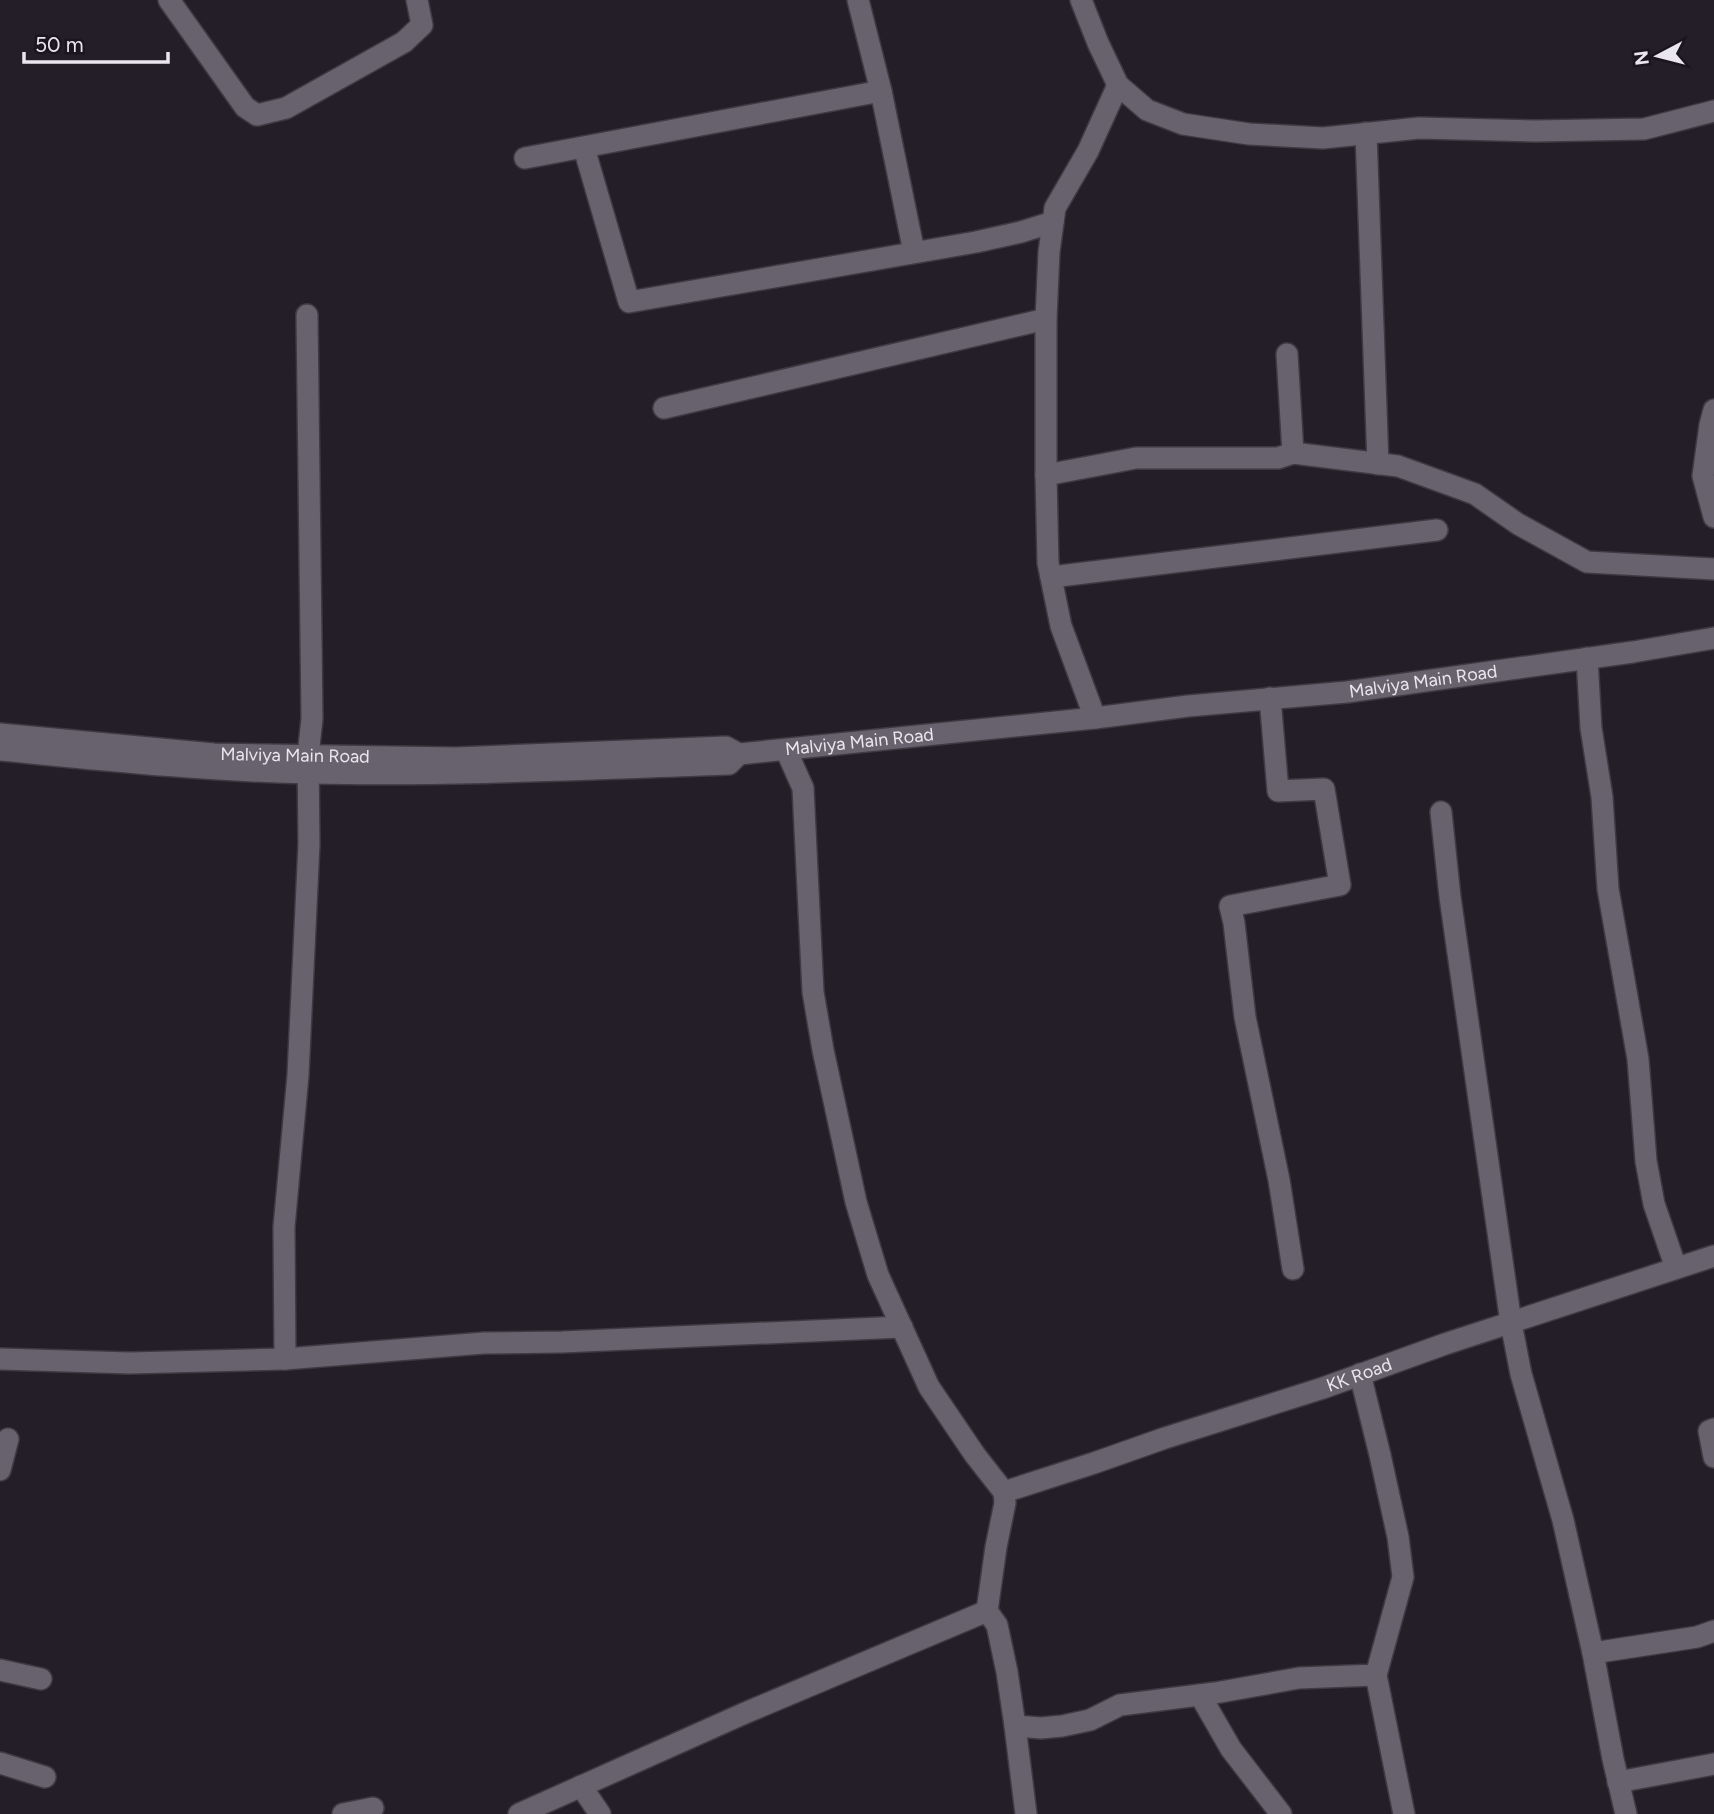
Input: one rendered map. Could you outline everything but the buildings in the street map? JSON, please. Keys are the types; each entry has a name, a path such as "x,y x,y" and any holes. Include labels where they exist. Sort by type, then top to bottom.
{"street":[{"path":"169,0 245,107 257,115 286,108 404,42 422,25 417,0"},
{"path":"859,0 914,253"},
{"path":"1081,0 1118,85 1147,110 1183,124 1250,134 1323,138 1419,128 1535,131 1644,129 1714,111"},
{"path":"1092,0 1098,43"},
{"path":"1095,718 1061,626 1048,563 1046,319 1049,252 1055,208 1088,151 1118,85"},
{"path":"525,158 881,92"},
{"path":"1366,133 1378,464"},
{"path":"584,148 629,302 914,253 1021,232 1053,222"},
{"path":"285,1359 284,1227 298,1074 309,844 308,764 312,719 307,315"},
{"path":"664,408 1046,319"},
{"path":"1287,354 1293,453"},
{"path":"1714,410 1703,476 1714,517"},
{"path":"1046,475 1136,458 1278,458 1293,453 1398,466 1475,494 1518,524 1587,562 1714,569"},
{"path":"1051,577 1437,530"},
{"name":"Malviya Main Road","path":"0,734 308,764 455,758 729,764 739,754 1348,692 1714,638"},
{"path":"1587,658 1591,728 1602,797 1608,889 1638,1059 1646,1161 1654,1204 1676,1268"},
{"path":"1270,698 1278,791 1324,789 1340,885 1230,906 1245,1017 1279,1180 1293,1269"},
{"path":"0,750 141,763 308,764"},
{"path":"786,750 803,788 813,992 856,1202 878,1275 929,1387 1004,1492 1005,1503 987,1611 997,1625 1016,1726 1026,1814"},
{"path":"1441,812 1450,897 1511,1323 1521,1374 1563,1520 1626,1814"},
{"name":"KK Road","path":"1004,1492 1714,1256"},
{"path":"0,1359 130,1363 285,1359 484,1343 562,1342 902,1326"},
{"path":"1360,1374 1396,1526 1403,1577 1376,1675 1404,1814"},
{"path":"1714,1429 1709,1431 1714,1457"},
{"path":"0,1470 8,1439"},
{"path":"519,1814 769,1702 987,1611"},
{"path":"1593,1653 1697,1637 1714,1631"},
{"path":"0,1670 41,1679"},
{"path":"1016,1726 1062,1726 1090,1720 1121,1705 1299,1678 1376,1675"},
{"path":"1200,1695 1231,1749 1281,1814"},
{"path":"0,1763 45,1776"},
{"path":"1618,1782 1714,1764"},
{"path":"581,1787 600,1814"},
{"path":"343,1814 373,1808"}]}
